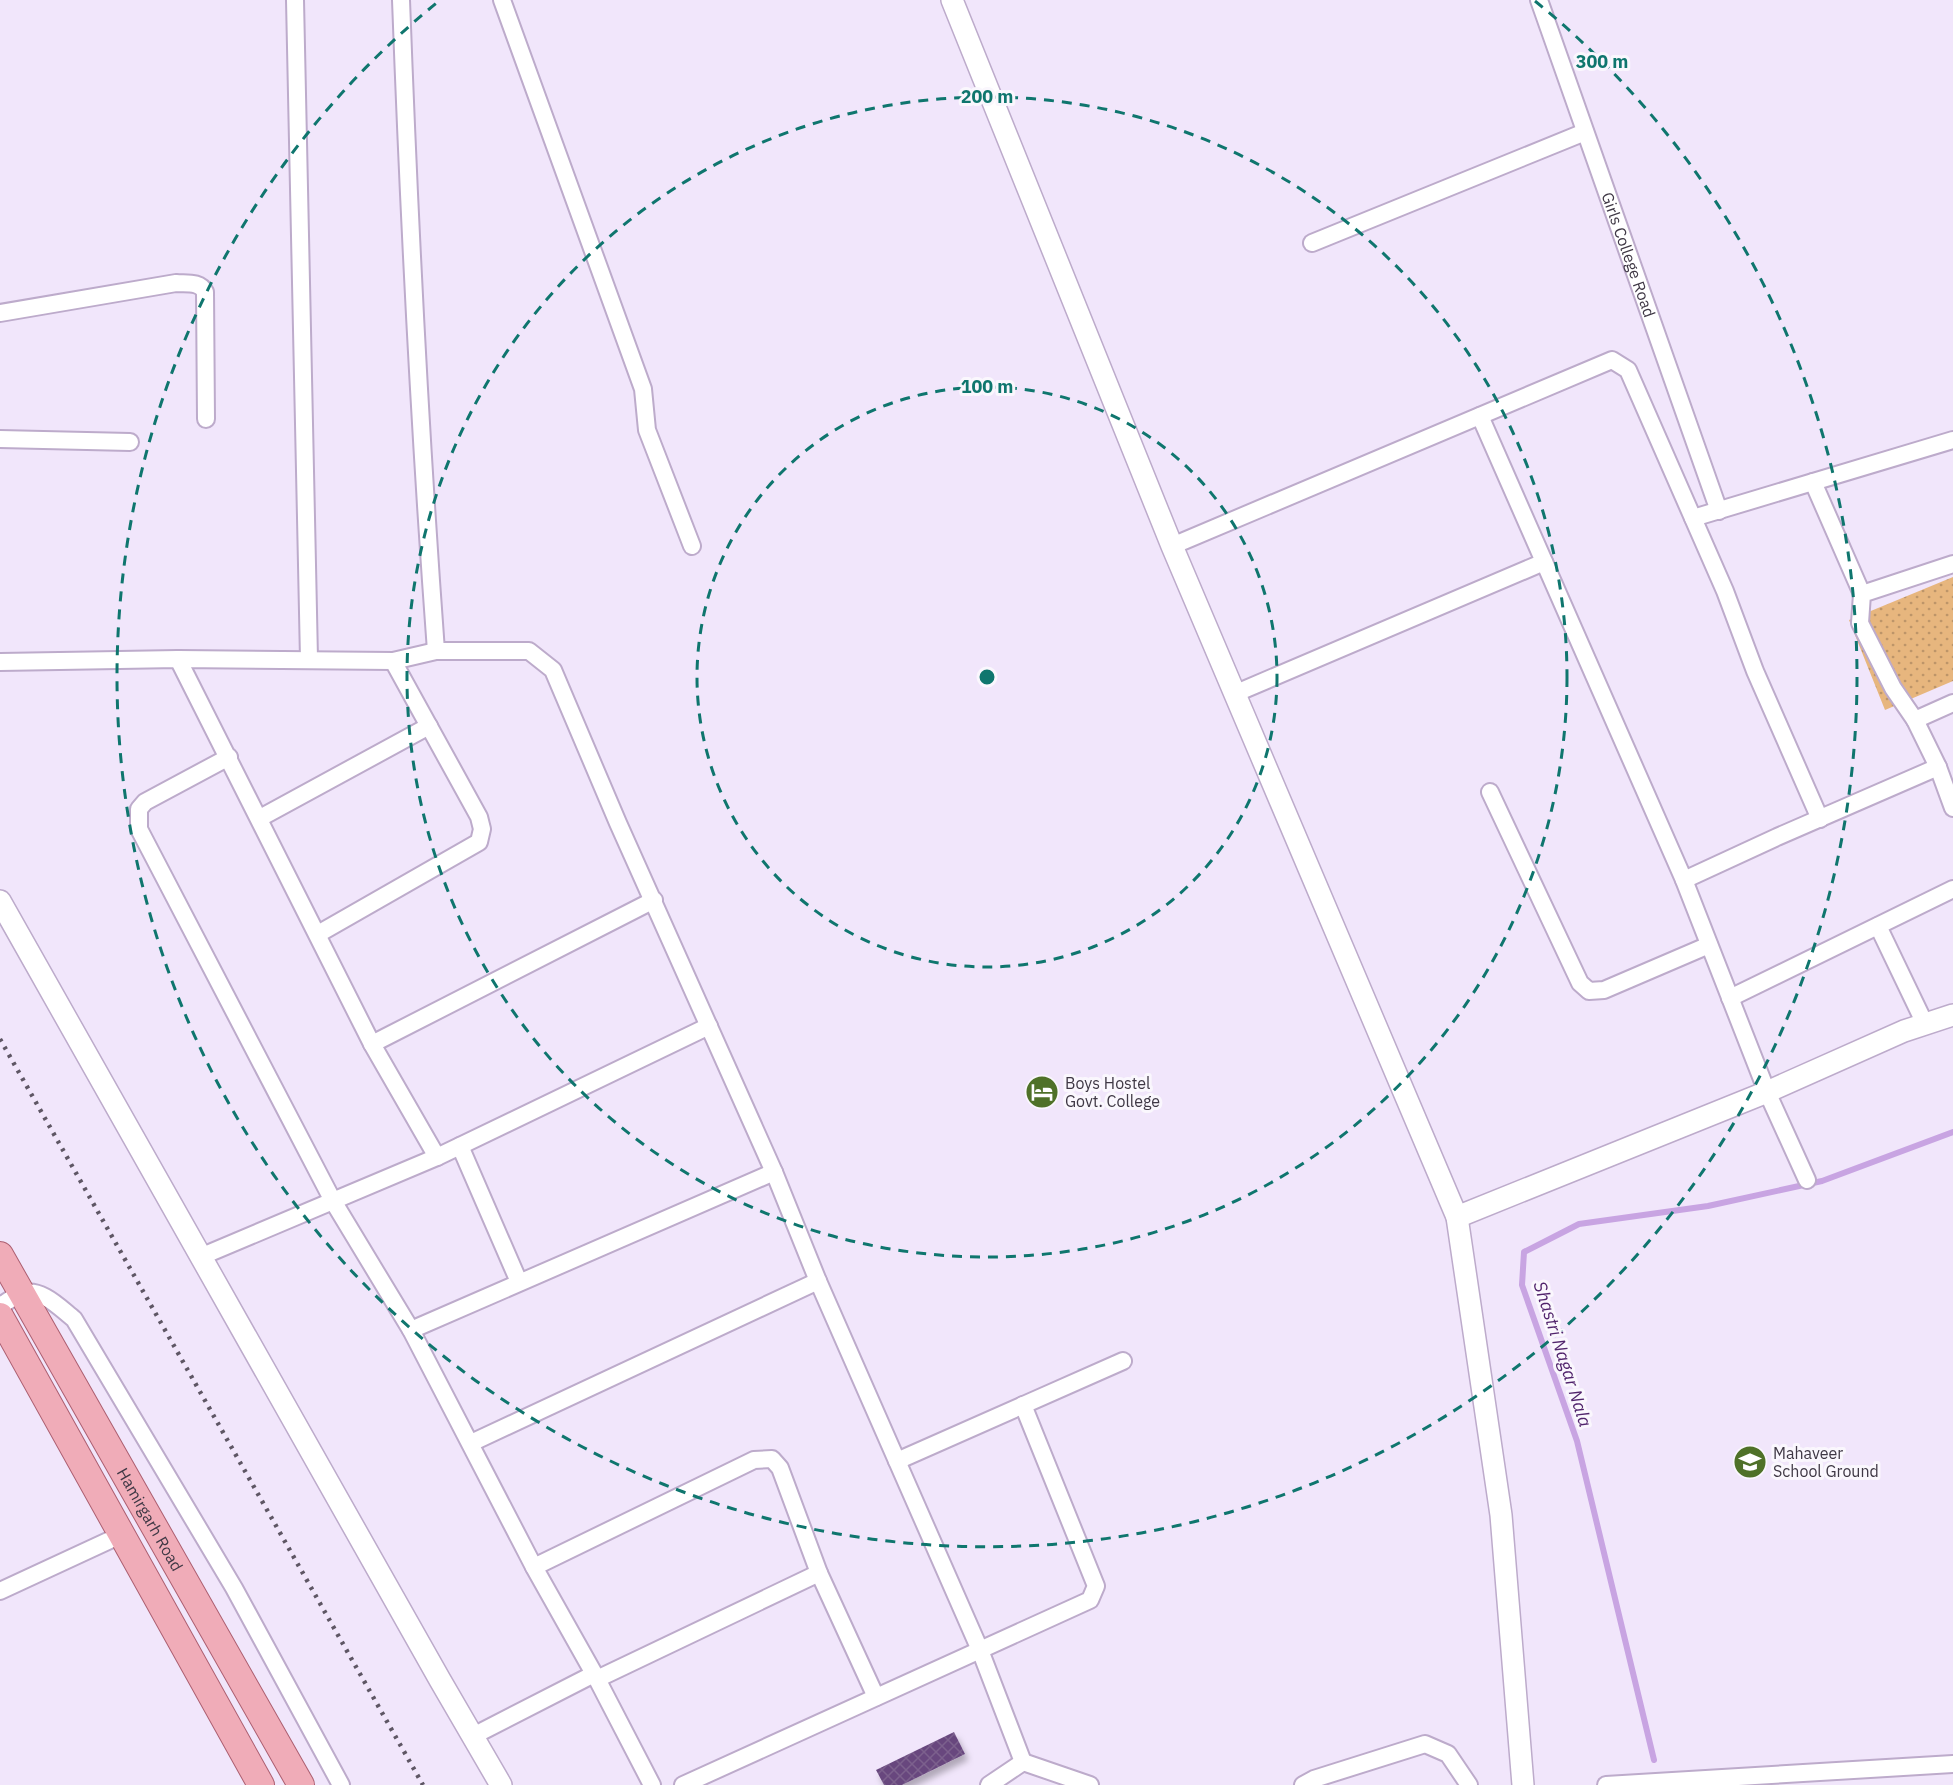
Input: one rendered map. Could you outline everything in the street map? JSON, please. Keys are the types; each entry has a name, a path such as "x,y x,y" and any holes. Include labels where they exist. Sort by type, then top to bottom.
{"main road":[{"name":"Hamirgarh Road","path":"0,1255 11,1299 302,1785"},
{"name":"Hamirgarh Road","path":"0,1316 261,1785"}],"street":[{"path":"295,0 309,659"},
{"path":"402,0 408,181 424,482 436,651"},
{"path":"502,0 643,389 647,430 692,546"},
{"path":"952,0 1172,546 1457,1217 1501,1515 1523,1785"},
{"name":"Girls College Road","path":"1539,0 1719,511"},
{"path":"1312,243 1585,132"},
{"path":"0,313 176,283 202,287 205,292 206,418"},
{"path":"1172,546 1612,360 1628,370 1725,591 1755,670 1820,819"},
{"path":"1480,416 1684,880 1767,1092 1807,1180"},
{"path":"0,439 130,442"},
{"path":"1693,518 1953,440"},
{"path":"1813,482 1862,594 1860,623 1893,688 1915,720 1938,767 1953,808"},
{"path":"1234,694 1544,562"},
{"path":"1862,594 1953,564"},
{"path":"0,662 178,659 393,661 436,651 529,651 553,669 618,823 774,1172 818,1281 980,1650 1023,1762"},
{"path":"178,659 372,1044 437,1157"},
{"path":"318,934 479,842 482,830 479,817 393,661"},
{"path":"1915,720 1953,703"},
{"path":"260,818 429,726"},
{"path":"229,757 146,802 139,809 139,829 333,1201 411,1330 534,1567 652,1785"},
{"path":"1684,880 1938,767"},
{"path":"1490,792 1580,983 1589,991 1604,990 1709,945"},
{"path":"1730,998 1953,889"},
{"path":"372,1044 654,900"},
{"path":"0,901 501,1785"},
{"path":"1878,926 1925,1024"},
{"path":"1457,1217 1767,1092 1904,1031 1953,1015"},
{"path":"200,1257 437,1157 709,1026"},
{"path":"460,1146 519,1282"},
{"path":"411,1330 774,1172"},
{"path":"471,1443 818,1281"},
{"path":"11,1299 35,1293 50,1300 74,1319 234,1588 341,1785"},
{"path":"897,1461 1123,1361"},
{"path":"683,1785 1090,1600 1096,1586 1023,1405"},
{"path":"534,1567 754,1460 772,1459 780,1468 819,1573 876,1697"},
{"path":"0,1591 123,1534"},
{"path":"473,1736 819,1573"},
{"path":"1304,1785 1325,1775 1425,1744 1448,1754 1469,1785"},
{"path":"989,1785 1023,1762"},
{"path":"1023,1762 1090,1785"},
{"path":"1606,1785 1953,1764"}],"shaded area":[{"path":"1953,577 1953,681 1885,710 1849,620"}],"building":[{"path":"954,1732 965,1754 902,1785 884,1785 876,1770"}],"waterway":[{"name":"Shastri Nagar Nala","path":"1654,1760 1577,1441 1522,1285 1524,1252 1579,1224 1708,1206 1822,1181 1953,1132"}],"railway":[{"path":"0,1039 423,1785"}],"place":[{"name":"Boys Hostel Govt. College","path":"1042,1092"},
{"name":"Mahaveer School Ground","path":"1750,1462"}]}
